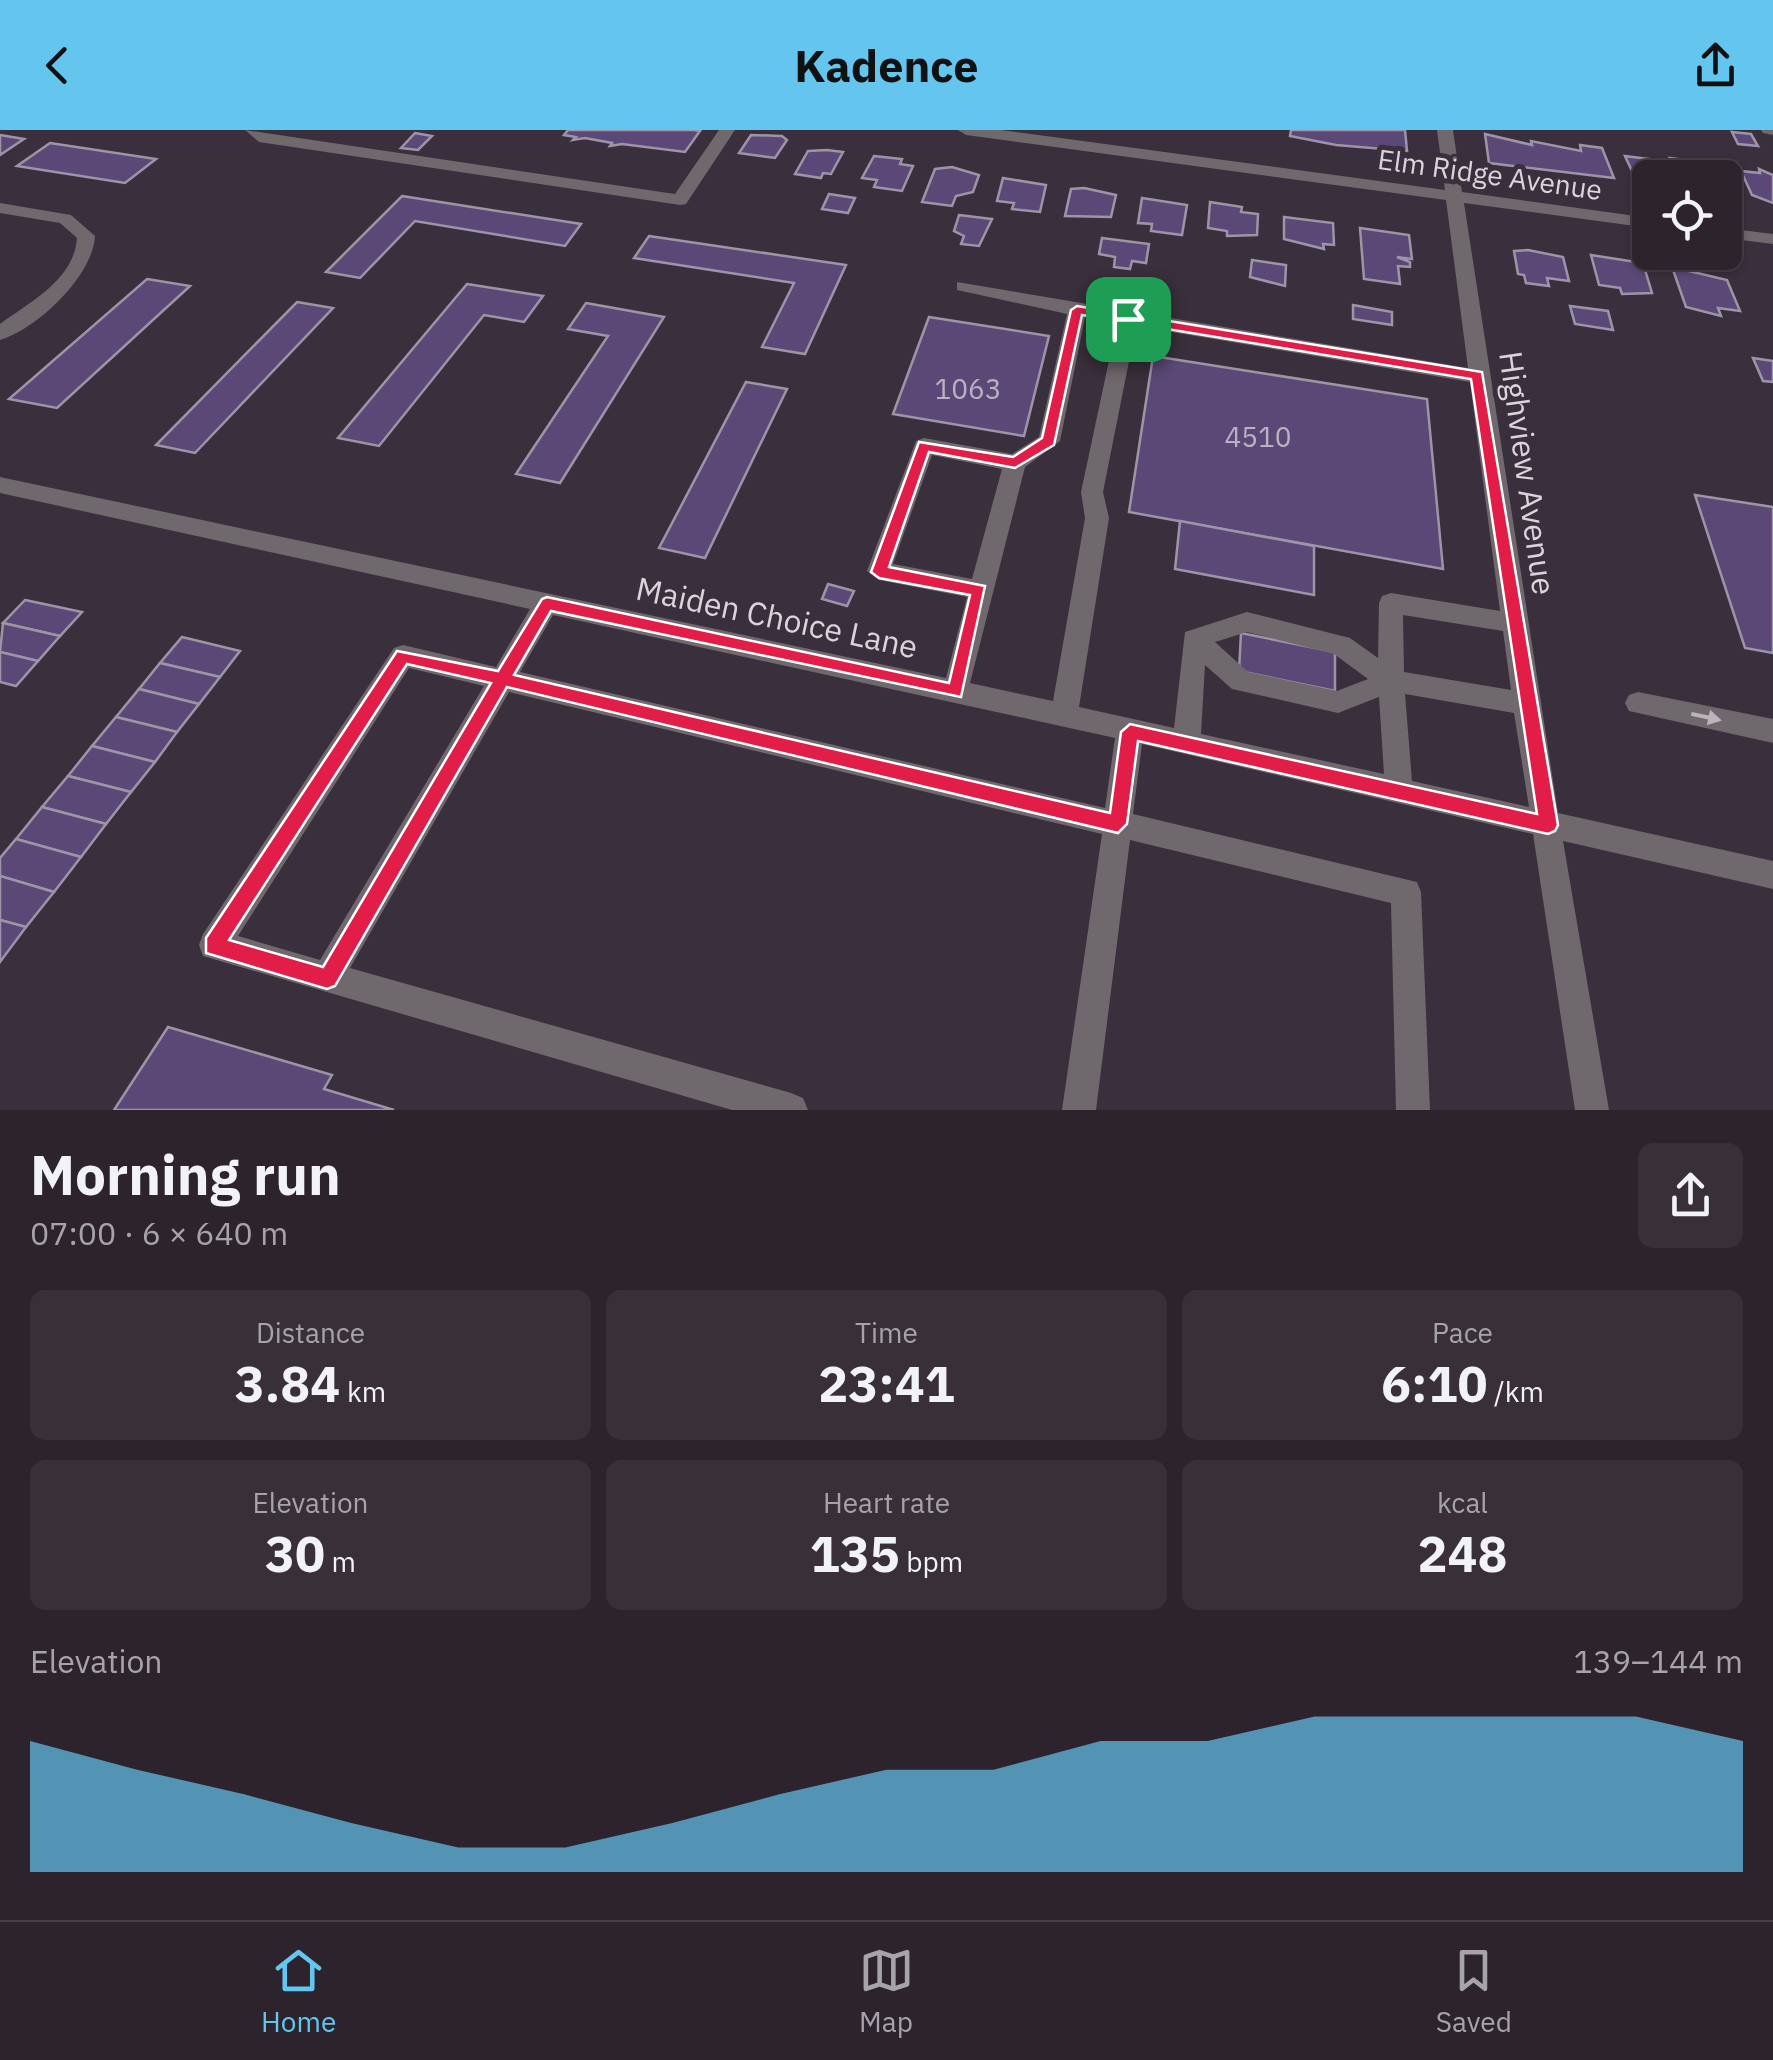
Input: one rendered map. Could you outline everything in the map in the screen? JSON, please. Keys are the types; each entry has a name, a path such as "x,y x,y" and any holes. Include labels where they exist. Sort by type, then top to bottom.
{"street":[{"path":"253,130 259,137 680,200 727,130"},
{"name":"Elm Ridge Avenue","path":"966,130 1632,221"},
{"name":"Highview Avenue","path":"1445,130 1526,704 1592,1110"},
{"path":"0,208 65,219 86,236 88,248 74,274 0,334"},
{"path":"1742,234 1773,239"},
{"path":"964,286 1128,319 1478,376"},
{"path":"955,692 1015,463 1049,441 1077,310"},
{"path":"1064,715 1097,518 1092,492 1128,319"},
{"path":"979,590 879,572 924,446 1015,463"},
{"name":"Maiden Choice Lane","path":"0,485 1064,715 1773,874"},
{"path":"1399,792 1391,681 1392,602 1514,623"},
{"path":"327,978 547,604"},
{"path":"1194,640 1247,622 1341,644 1391,681 1526,704"},
{"path":"1194,640 1241,681 1338,702 1391,681"},
{"path":"1187,742 1194,640"},
{"path":"791,1110 214,946 403,656 1406,892 1413,1110"},
{"path":"1638,703 1773,732"},
{"path":"1079,1110 1130,732"}],"building":[{"path":"568,130 700,131 685,152 610,146 612,143 585,138 573,140 576,137 564,135"},
{"path":"1291,130 1405,130 1407,151 1336,145 1290,136"},
{"path":"1732,132 1751,134 1758,146 1738,144"},
{"path":"415,133 432,136 418,150 401,148"},
{"path":"1485,134 1581,151 1580,145 1602,148 1614,178 1489,163"},
{"path":"0,135 24,139 0,155"},
{"path":"751,135 782,136 787,140 775,158 739,153"},
{"path":"50,143 156,159 125,183 17,166"},
{"path":"808,151 843,152 831,174 823,173 821,178 795,174"},
{"path":"874,156 902,159 900,164 913,166 902,191 874,187 877,180 862,178"},
{"path":"1625,156 1656,160 1632,160 1632,171"},
{"path":"952,167 979,175 973,192 956,196 952,206 922,202 935,169"},
{"path":"1759,169 1773,175 1773,203 1752,195 1742,171 1760,173"},
{"path":"1003,178 1046,185 1040,212 1012,209 1014,203 997,201"},
{"path":"1071,189 1116,195 1111,217 1065,216"},
{"path":"829,194 855,198 848,213 822,209"},
{"path":"402,196 581,224 565,246 415,221 360,278 326,272"},
{"path":"1142,198 1187,205 1182,235 1151,231 1152,224 1138,223"},
{"path":"1210,202 1258,214 1257,235 1227,236 1227,231 1208,228"},
{"path":"959,215 992,219 979,246 961,244 964,236 954,231"},
{"path":"1284,217 1333,223 1334,245 1323,244 1324,249 1284,239"},
{"path":"1360,228 1409,235 1412,259 1397,257 1410,262 1410,267 1398,266 1400,284 1364,279"},
{"path":"649,236 846,265 805,354 762,347 794,283 634,258"},
{"path":"1102,238 1149,244 1146,263 1132,261 1130,269 1114,267 1115,257 1099,254"},
{"path":"1514,251 1563,257 1569,281 1547,278 1549,286 1526,283 1524,275 1518,274"},
{"path":"1591,255 1632,261 1632,270 1645,270 1652,293 1622,294 1620,288 1599,285"},
{"path":"1252,260 1286,265 1285,286 1250,277"},
{"path":"1673,270 1727,280 1740,311 1718,308 1721,316 1686,307"},
{"path":"147,279 190,286 57,408 9,399"},
{"path":"467,284 543,296 524,322 484,315 379,446 338,438"},
{"path":"297,302 333,308 195,453 156,445"},
{"path":"586,303 664,317 560,483 516,474 608,336 568,329"},
{"path":"1353,305 1392,312 1392,325 1353,319"},
{"path":"1570,306 1608,311 1613,330 1575,324"},
{"path":"929,317 1049,336 1024,436 893,414"},
{"path":"1153,356 1427,399 1443,569 1129,512"},
{"path":"1753,358 1773,361 1773,382 1763,381"},
{"path":"746,382 787,389 705,558 659,548"},
{"path":"1695,495 1773,507 1773,653 1745,648"},
{"path":"1180,521 1314,546 1314,595 1175,569"},
{"path":"828,584 854,591 847,606 822,599"},
{"path":"25,600 82,612 60,636 3,623"},
{"path":"3,623 60,636 38,661 0,652"},
{"path":"1241,633 1335,652 1335,691 1239,671"},
{"path":"182,637 240,651 220,677 160,663"},
{"path":"0,652 38,661 16,686 0,682"},
{"path":"160,663 220,677 199,704 139,689"},
{"path":"139,689 199,704 177,732 116,717"},
{"path":"116,717 177,732 155,762 92,746"},
{"path":"92,746 155,762 131,792 68,776"},
{"path":"68,776 131,792 106,824 42,807"},
{"path":"42,807 106,824 81,857 16,839"},
{"path":"16,839 81,857 54,892 0,876 0,858"},
{"path":"0,876 54,892 26,927 0,920"},
{"path":"0,920 26,927 0,962"},
{"path":"168,1027 332,1075 324,1089 394,1110 114,1110"}],"route":[{"path":"1128,319 1077,310 1049,441 1015,463 924,446 879,572 979,590 955,692 547,604 502,679 403,656 214,946 327,978 502,679 1118,824 1130,732 1548,825 1522,678 1478,376 1128,319"}]}
